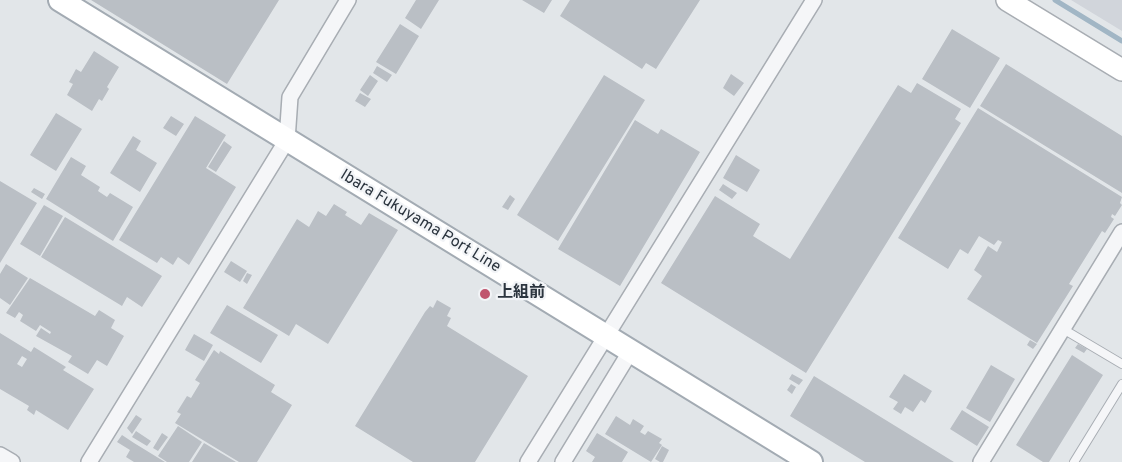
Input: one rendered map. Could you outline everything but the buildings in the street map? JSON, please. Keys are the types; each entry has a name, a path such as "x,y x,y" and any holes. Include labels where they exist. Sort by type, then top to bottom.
{"main road":[{"name":"Ibara Fukuyama Port Line","path":"60,0 811,462"}],"street":[{"path":"89,462 287,140 290,97 348,0"},
{"path":"528,462 814,0"},
{"path":"1007,0 1122,70"},
{"path":"981,462 1122,232"},
{"path":"563,462 630,352"},
{"path":"0,455 12,462"}],"lane":[{"path":"1064,329 1122,364"},
{"path":"1074,462 1122,384"}],"shaded area":[{"path":"1071,0 1122,0 1122,31"}],"waterway":[{"path":"1055,0 1122,41"}],"place":[{"name":"上組前","path":"485,294"}]}
